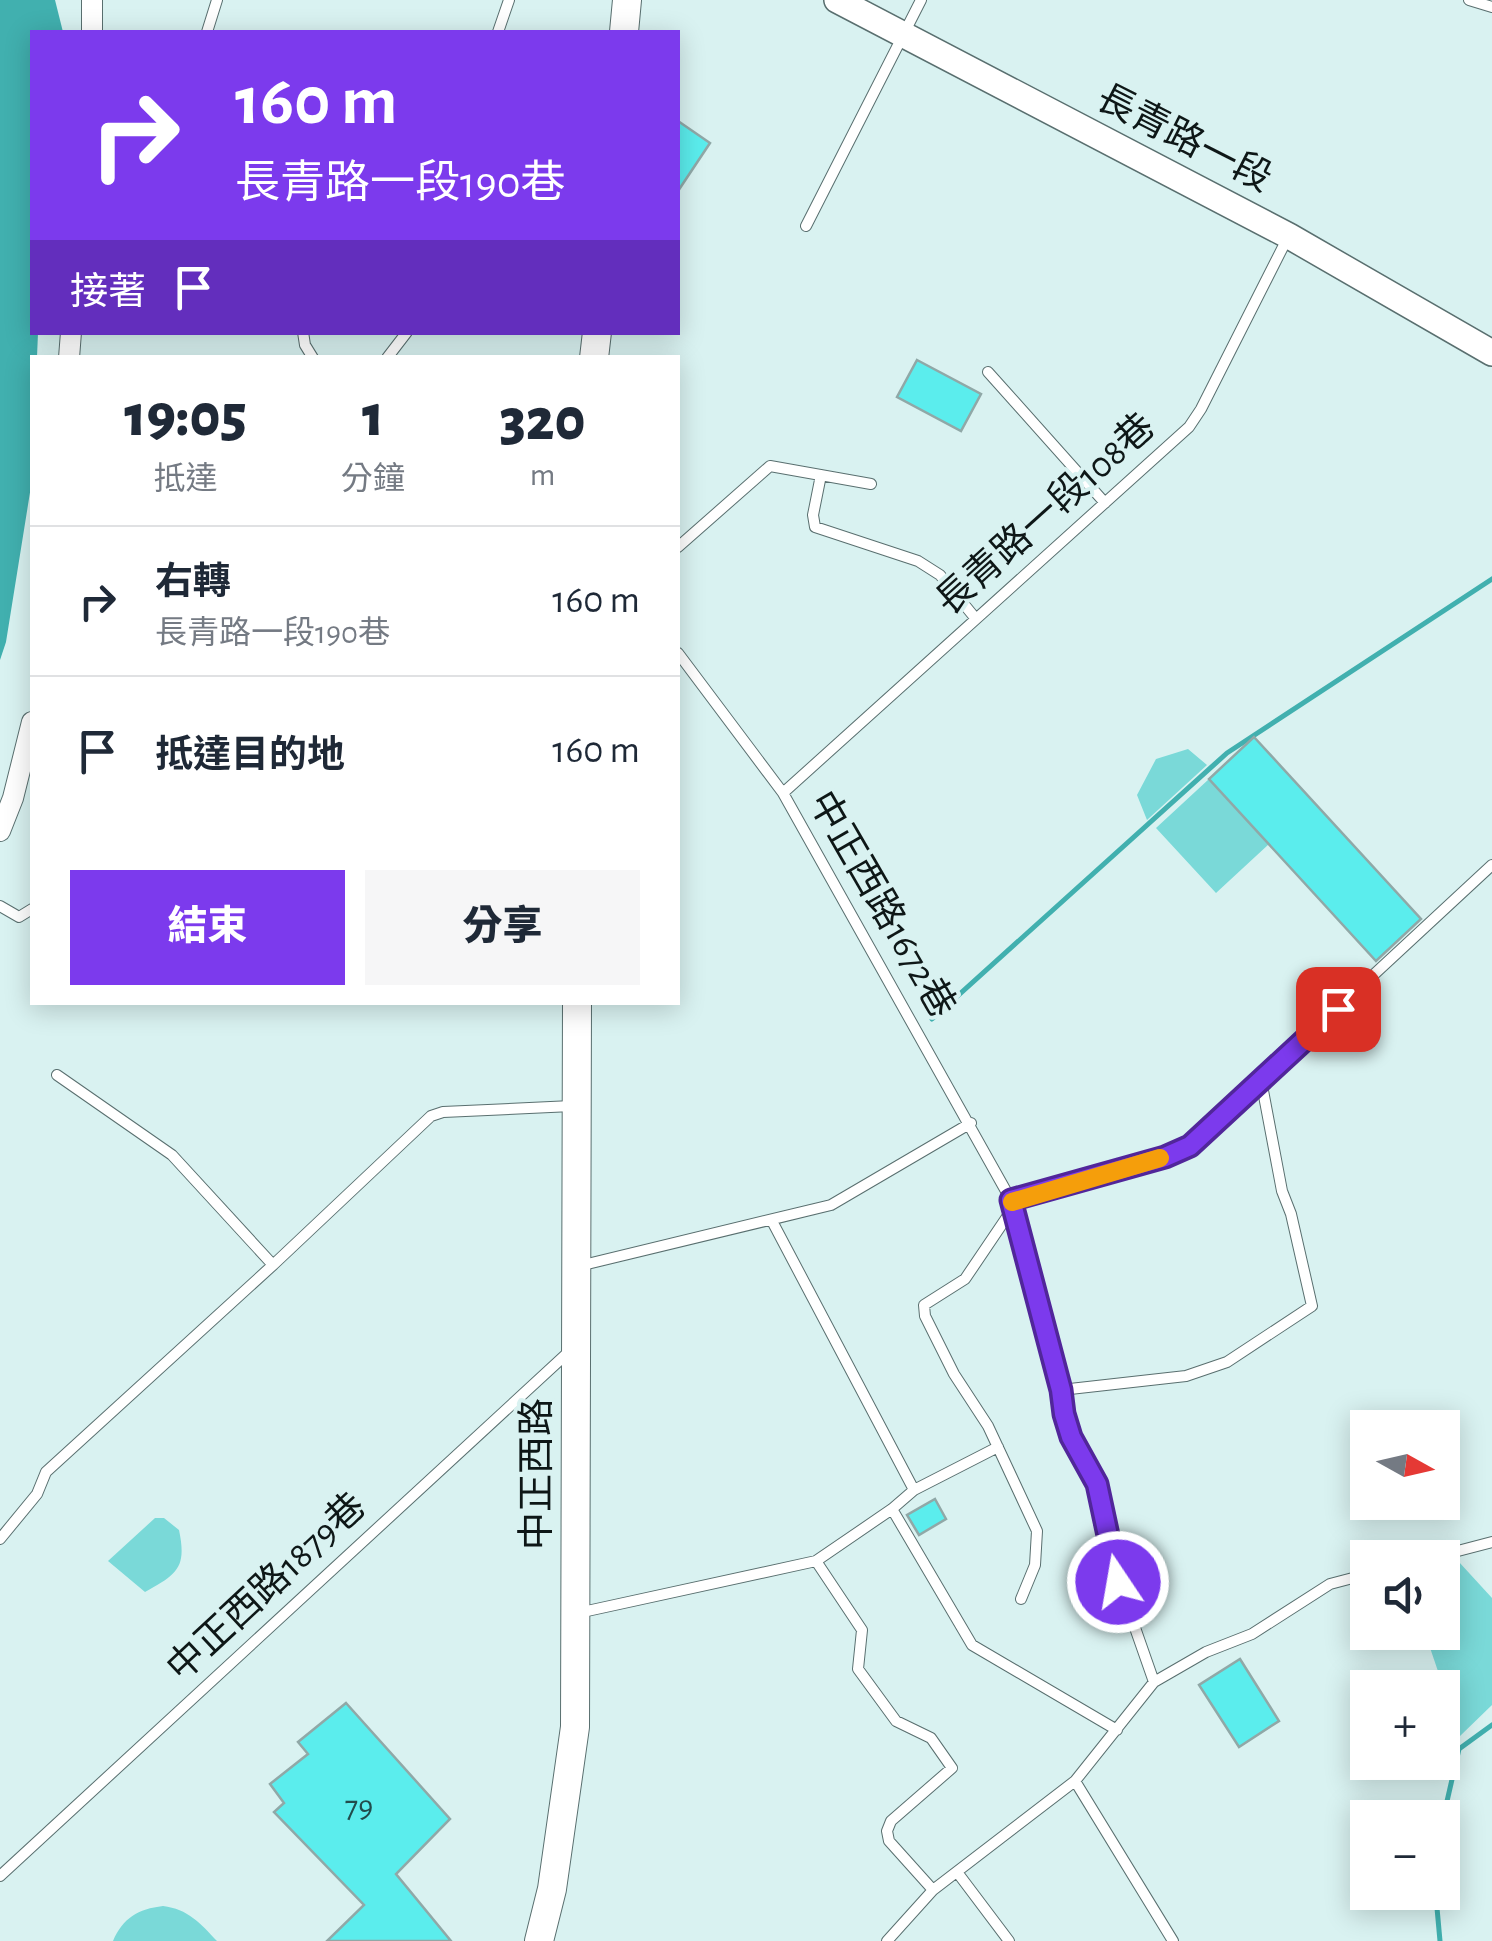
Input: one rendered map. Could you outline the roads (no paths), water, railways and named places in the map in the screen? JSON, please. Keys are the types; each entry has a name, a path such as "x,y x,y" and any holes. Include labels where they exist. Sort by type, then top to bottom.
{"main road":[{"path":"624,30 627,0"},
{"name":"中正西路","path":"539,1941 552,1889 575,1727 577,1005"}],"street":[{"path":"92,0 92,30"},
{"name":"長青路一段","path":"837,0 1289,236 1490,346"},
{"path":"0,831 13,798 30,730"}],"lane":[{"path":"208,30 217,0"},
{"path":"499,30 509,0"},
{"path":"806,226 921,0"},
{"path":"1470,0 1492,7"},
{"name":"長青路一段108巷","path":"783,793 1188,427 1202,409 1289,236"},
{"path":"389,355 405,335"},
{"path":"988,372 1105,502"},
{"path":"680,545 770,466 871,484"},
{"path":"820,475 813,515 815,527 918,561 940,574 976,619"},
{"name":"中正西路1672巷","path":"680,657 783,793 1012,1204 1064,1414 1071,1437 1097,1484 1118,1582 1154,1682"},
{"path":"1021,1599 1035,1565 1037,1531 988,1426 954,1374 925,1316 924,1305 965,1280 1012,1204 1190,1146 1492,865"},
{"path":"0,906 19,917 30,910"},
{"path":"56,1075 172,1155 273,1265"},
{"path":"1061,1390 1200,1372 1227,1362 1312,1306 1282,1191 1261,1080"},
{"path":"0,1539 37,1494 46,1472 432,1116 444,1112 577,1106"},
{"path":"578,1266 831,1205 970,1123"},
{"path":"772,1221 914,1490"},
{"name":"中正西路1879巷","path":"0,1876 575,1345"},
{"path":"577,1613 816,1561 892,1510 914,1490 998,1448"},
{"path":"892,1510 972,1645 1117,1730"},
{"path":"1460,1550 1492,1542"},
{"path":"816,1561 862,1630 858,1669 896,1721 932,1738 952,1768 891,1821 887,1831 889,1841 933,1890"},
{"path":"887,1941 933,1890 1074,1781 1154,1682 1206,1652 1252,1634 1330,1584 1350,1579"},
{"path":"1074,1781 1173,1941"},
{"path":"957,1872 1008,1941"}],"waterway":[{"path":"932,1019 1227,753 1492,579"},
{"path":"1447,1800 1459,1749 1492,1725"},
{"path":"1437,1910 1440,1941"}]}
